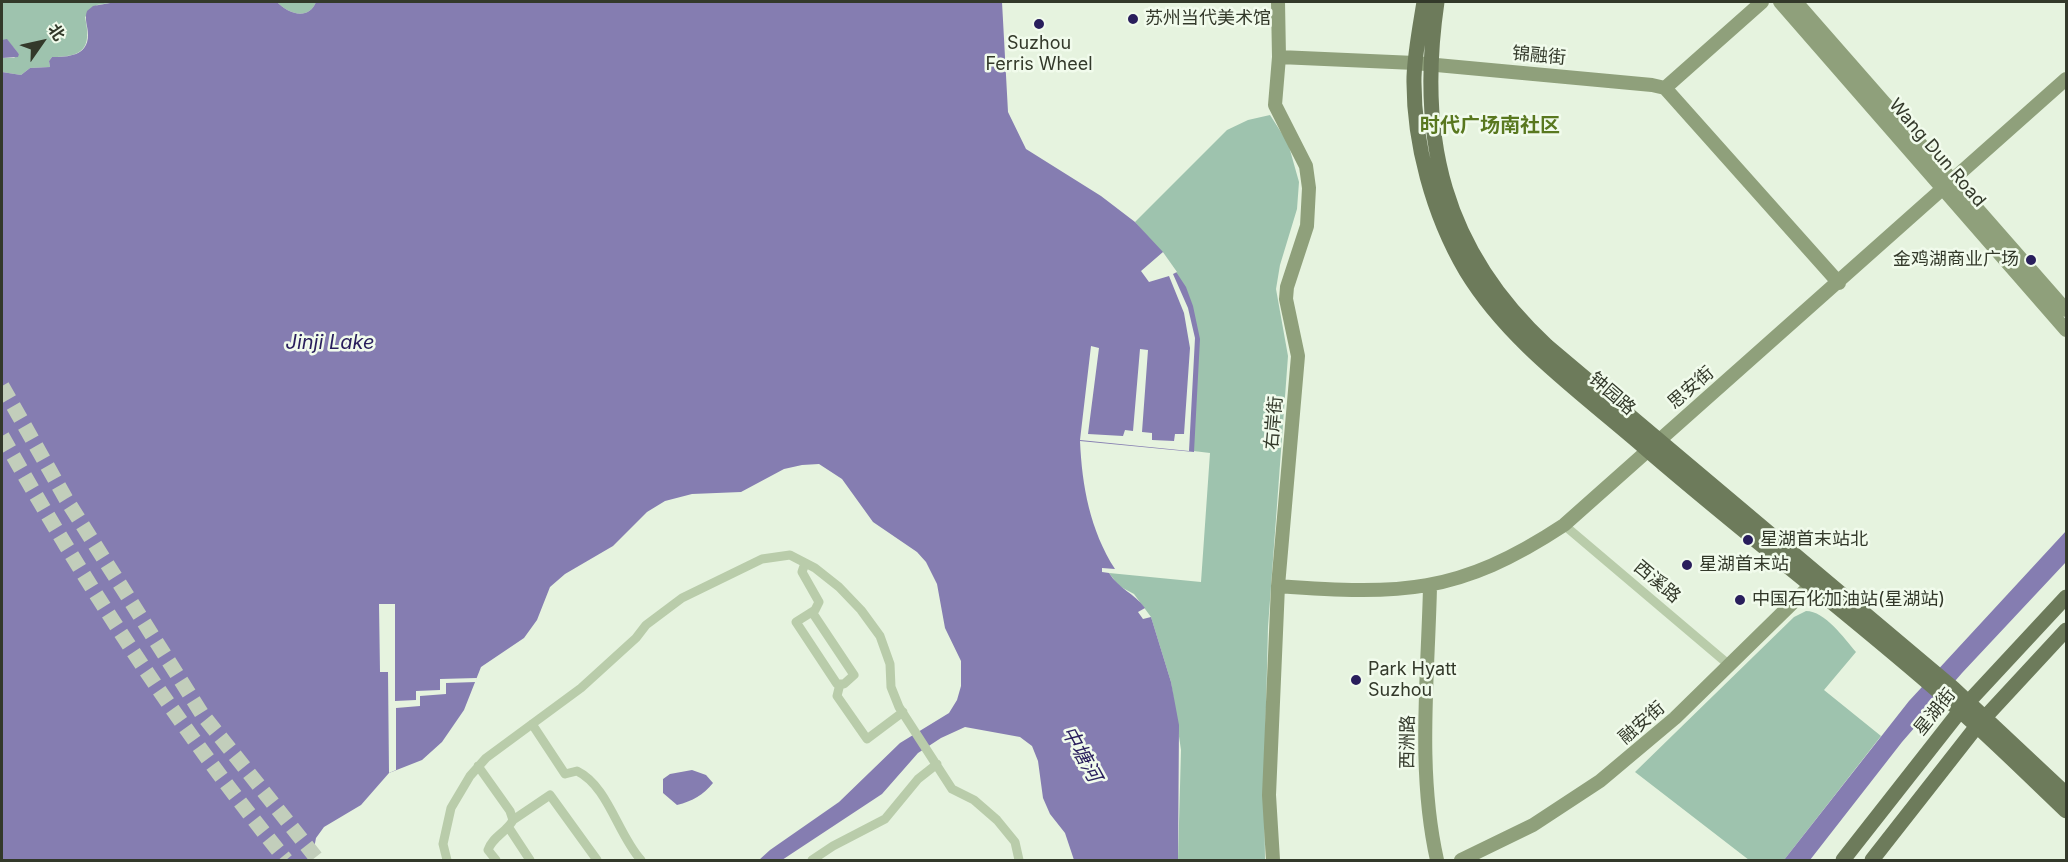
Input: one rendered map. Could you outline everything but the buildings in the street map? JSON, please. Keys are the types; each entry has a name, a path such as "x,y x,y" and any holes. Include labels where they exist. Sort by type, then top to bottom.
{"main road":[{"name":"钟园路","path":"1424,2 1422,64 1442,177 1459,225 1484,272 1505,302 1535,335 1652,445 1981,721"},
{"name":"钟园路","path":"1422,64 1437,2"},
{"name":"星湖街","path":"1844,861 1964,706 2067,597"},
{"path":"1872,861 1981,721 2067,630"},
{"path":"1981,721 2067,794"},
{"path":"1981,721 2067,811"}],"street":[{"name":"右岸街","path":"1273,861 1269,795 1278,586 1298,356 1286,299 1287,287 1307,226 1309,197 1306,166 1275,105 1280,57 1278,2"},
{"path":"1762,2 1665,88 1839,283"},
{"name":"Wang Dun Road","path":"1780,2 2067,310"},
{"name":"Wang Dun Road","path":"1796,2 2067,330"},
{"name":"锦融街","path":"1280,57 1422,64 1665,88"},
{"name":"思安街","path":"1278,586 1360,592 1430,587 1473,574 1508,559 1564,525 2067,80"},
{"name":"西溪路","path":"1564,525 1728,664"},
{"path":"447,861 443,844 451,808 478,766 581,688 636,638 646,625 682,598 762,559 790,555 839,587 880,636 890,664 891,687 903,712 952,789 974,800 998,820 1014,842 1019,861"},
{"path":"805,563 802,572 819,602 812,612 796,622 826,669 840,684"},
{"name":"融安街","path":"1461,861 1533,825 1600,781 1675,718 1728,664 1815,582"},
{"name":"西洲路","path":"1430,587 1425,776 1428,823 1437,861"},
{"path":"812,612 854,675 840,684 837,696 867,739 903,712"},
{"path":"531,724 565,774 577,771 585,774 613,813 630,849 641,861"},
{"path":"812,861 833,846 885,819 918,779 937,764"},
{"path":"478,766 510,811 511,824 530,861"},
{"path":"496,861 488,850 490,842 550,795 597,861"}],"green space":[{"path":"2,2 116,2 97,5 85,17 86,44 78,53 52,57 49,61 50,67 30,68 21,75 2,72 2,58 14,58 19,54 7,40 2,40"},
{"path":"277,2 316,2 308,12 298,14 287,10"},
{"path":"1270,115 1288,143 1299,182 1297,209 1280,265 1276,289 1288,356 1268,627 1264,787 1265,860 1178,860 1181,750 1171,682 1151,617 1134,594 1119,586 1109,573 1201,582 1210,453 1185,450 1176,271 1135,222 1227,130 1248,120"},
{"path":"1806,611 1820,615 1827,620 1856,652 1824,690 1881,736 1784,860 1749,860 1635,772 1794,617"}],"water":[{"name":"Jinji Lake","path":"116,2 277,2 287,10 303,14 313,8 316,2 1002,2 1008,112 1026,149 1101,196 1135,222 1163,252 1186,287 1193,306 1200,339 1194,452 1080,441 1085,491 1093,523 1115,569 1102,568 1102,572 1109,573 1117,583 1141,603 1145,608 1138,612 1143,619 1151,617 1171,682 1179,725 1178,860 1074,860 1065,833 1050,814 1043,798 1038,761 1032,746 1020,737 965,727 941,738 918,753 882,794 782,860 759,860 839,802 900,743 949,713 957,700 961,686 961,661 945,628 937,584 926,562 917,552 873,522 842,479 819,464 784,469 741,492 692,494 665,501 647,512 613,546 565,574 550,587 537,620 524,638 481,667 464,710 442,742 422,760 389,773 361,805 324,827 316,838 312,859 2,860 2,72 21,75 30,68 50,67 49,61 52,57 70,56 81,51 87,42 87,11 93,6"},
{"path":"7,39 19,54 18,57 2,58 2,40"},
{"path":"2066,531 2066,562 1962,673 1902,742 1810,860 1784,860 1909,701"},
{"path":"692,770 706,775 713,783 697,797 677,805 663,793 663,779 670,774"}],"pier":[{"path":"1163,252 1177,272 1173,274 1188,308 1195,338 1189,451 1080,440 1091,346 1099,348 1088,434 1123,436 1125,430 1133,431 1140,349 1148,350 1142,432 1152,433 1152,440 1174,441 1175,434 1184,434 1190,348 1184,313 1169,276 1149,282 1141,271"},
{"path":"379,604 395,604 395,701 416,700 416,691 440,690 440,679 477,678 476,682 446,683 446,694 420,696 420,706 396,708 396,770 389,773 388,672 380,672"}],"tunnel":[{"path":"2,386 66,499 202,714 318,860"},
{"path":"2,436 66,546 135,654 208,759 286,860"}],"place":[{"name":"苏州当代美术馆","path":"1133,19"},
{"name":"Suzhou Ferris Wheel","path":"1039,24"},
{"name":"金鸡湖商业广场","path":"2031,260"},
{"name":"星湖首末站北","path":"1748,540"},
{"name":"星湖首末站","path":"1687,565"},
{"name":"中国石化加油站(星湖站)","path":"1740,600"},
{"name":"Park Hyatt Suzhou","path":"1356,680"}],"district":[{"name":"时代广场南社区","path":"1490,126"}],"water label":[{"name":"中塘河","path":"1081,754"}]}
